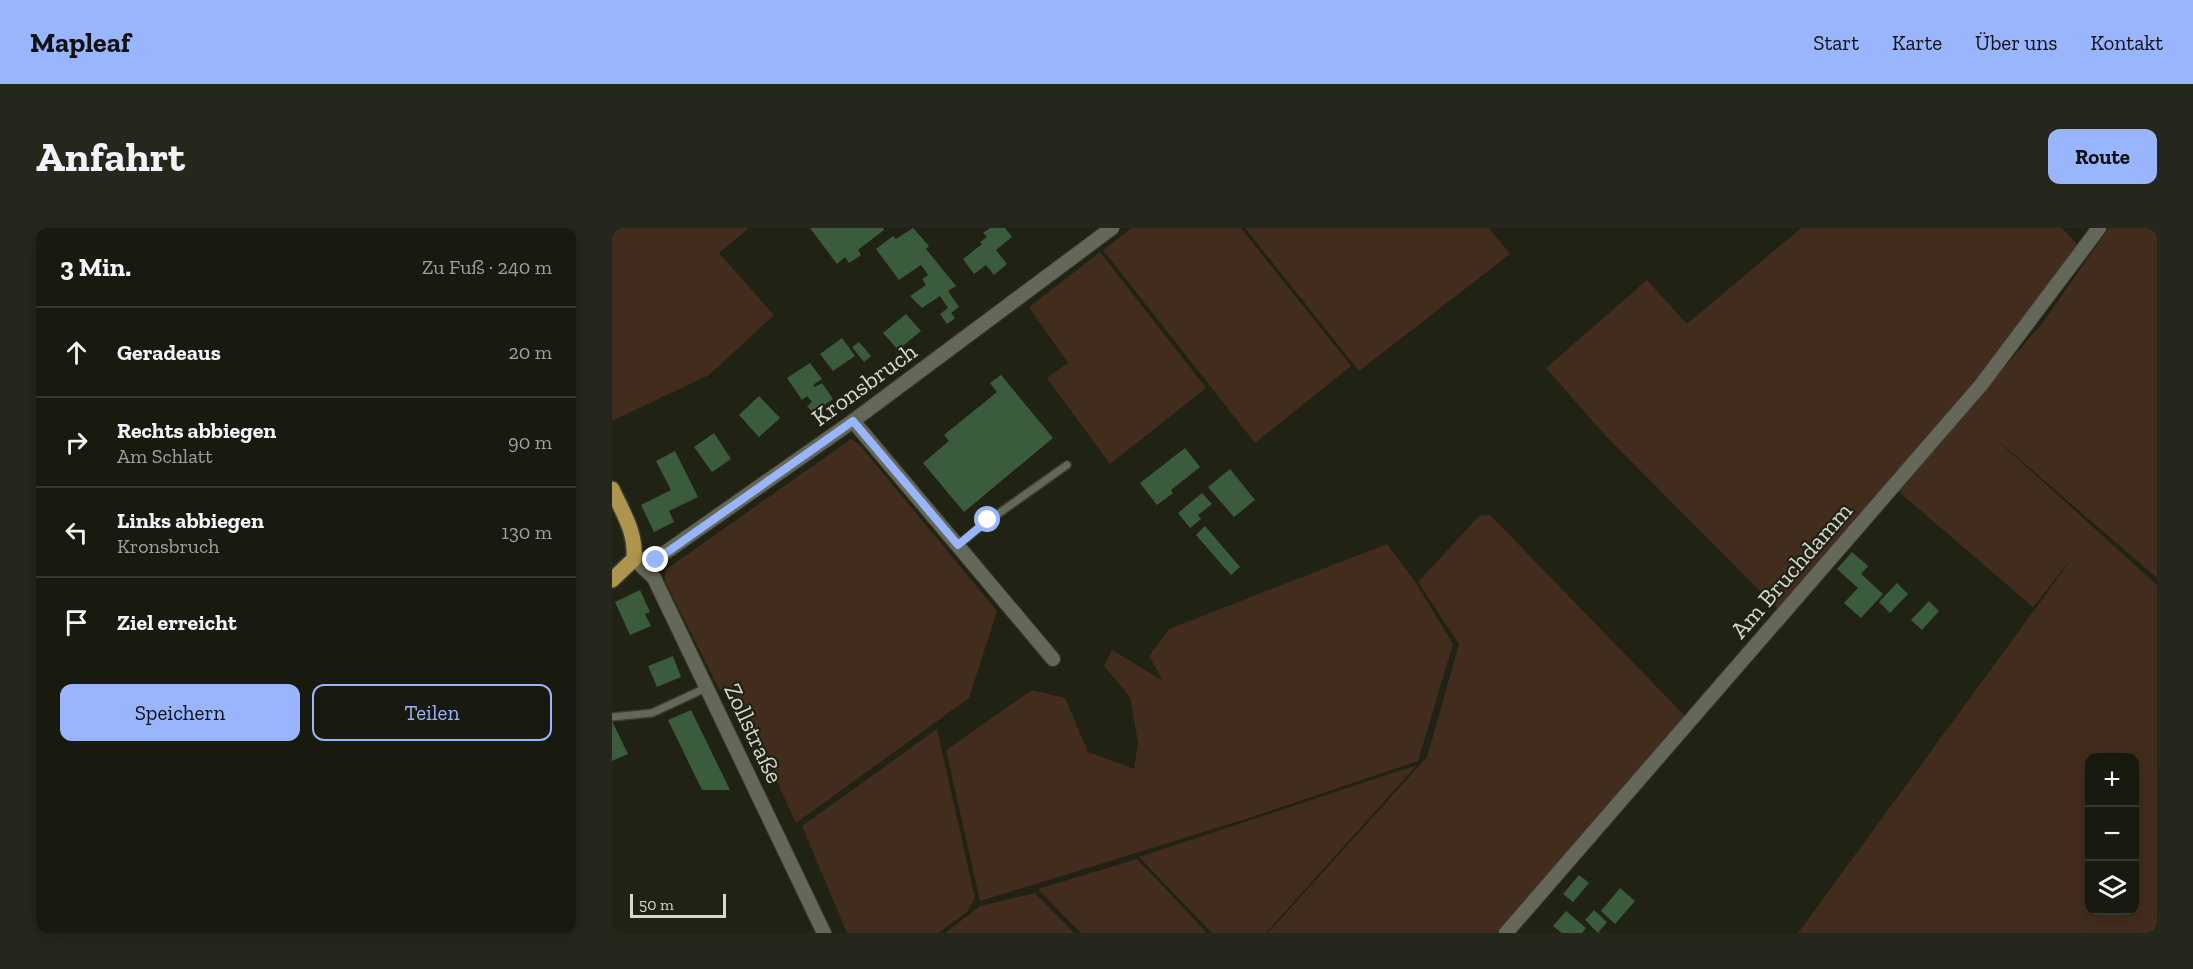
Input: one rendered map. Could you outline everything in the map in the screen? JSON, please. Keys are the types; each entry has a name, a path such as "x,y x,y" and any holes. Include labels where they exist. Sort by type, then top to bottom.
{"main road":[{"path":"612,489 633,532 634,559 612,580"}],"street":[{"name":"Kronsbruch","path":"634,559 656,560 853,421 1112,228"},
{"name":"Am Bruchdamm","path":"1506,933 1981,386 2099,228"},
{"path":"853,421 1053,659"},
{"name":"Zollstraße","path":"634,559 654,578 824,933"}],"lane":[{"path":"958,545 988,520 1067,465"},
{"path":"612,717 652,713 708,687"}],"shaded area":[{"path":"612,228 749,228 719,253 774,315 709,375 612,421"},
{"path":"1132,228 1241,228 1351,366 1255,443 1103,250"},
{"path":"1245,228 1489,228 1510,254 1359,371"},
{"path":"1801,228 2062,228 2076,243 2076,254 1957,407 1778,609 1604,434 1546,368 1647,280 1687,324"},
{"path":"2109,228 2157,228 2157,578 1988,432 2157,585 2157,933 1798,933 2076,553 2033,607 1898,491 2044,321"},
{"path":"1100,252 1206,388 1110,464 1047,378 1068,363 1029,307"},
{"path":"851,439 859,444 997,611 969,698 796,823 738,697 719,689 665,581 665,570"},
{"path":"1490,515 1684,715 1682,722 1497,933 1268,933 1427,757 1459,644 1418,582 1479,516"},
{"path":"1387,544 1414,580 1453,644 1418,761 1249,818 980,901 946,750 1032,690 1065,698 1088,752 1134,769 1138,743 1130,697 1104,666 1112,650 1163,681 1149,656 1169,629"},
{"path":"937,729 975,898 967,912 938,933 847,933 802,826"},
{"path":"1417,765 1266,933 1212,933 1139,857"},
{"path":"1137,859 1207,933 1081,933 1038,889"},
{"path":"1035,893 1074,933 945,933 980,906"}],"building":[{"path":"810,228 883,228 884,230 858,250 861,255 849,263 845,257 837,264"},
{"path":"913,228 929,246 926,249 956,286 948,291 959,307 951,313 955,318 947,324 940,314 948,308 940,296 922,308 910,296 926,285 922,279 928,275 921,265 899,280 876,249 893,236 896,239"},
{"path":"990,228 1005,228 1012,237 996,250 1007,264 994,275 986,265 974,274 963,259 982,244 980,242 987,237 983,233"},
{"path":"906,314 921,331 898,350 883,333"},
{"path":"842,338 855,356 833,371 820,354"},
{"path":"859,342 871,356 864,362 852,347"},
{"path":"810,363 822,379 813,385 815,387 822,383 833,399 813,413 807,406 812,402 807,396 802,400 787,378"},
{"path":"1001,375 1053,438 964,512 923,463 949,441 944,435 997,392 990,383"},
{"path":"759,396 780,418 759,437 739,415"},
{"path":"714,433 731,459 712,472 694,447"},
{"path":"1185,448 1200,467 1171,490 1173,493 1157,505 1140,483"},
{"path":"675,451 698,497 669,511 674,522 654,532 641,505 671,490 656,461"},
{"path":"1230,469 1255,500 1234,517 1208,487"},
{"path":"1202,493 1212,504 1198,515 1201,519 1190,528 1178,513"},
{"path":"1205,526 1240,567 1231,575 1196,535"},
{"path":"1852,552 1868,566 1861,574 1883,594 1861,618 1844,603 1858,588 1837,569"},
{"path":"1897,583 1908,594 1890,613 1879,602"},
{"path":"640,590 650,612 645,614 651,626 630,635 615,602"},
{"path":"1929,601 1939,611 1922,630 1911,620"},
{"path":"673,656 681,677 657,687 648,666"},
{"path":"691,710 730,790 702,790 668,720"},
{"path":"612,721 628,754 612,761"},
{"path":"1579,875 1589,883 1573,902 1563,894"},
{"path":"1620,888 1635,901 1615,924 1601,911"},
{"path":"1594,910 1607,922 1598,933 1585,920"},
{"path":"1566,911 1586,928 1582,933 1562,933 1553,926"}],"route":[{"path":"656,560 853,421 958,545 988,520"}]}
